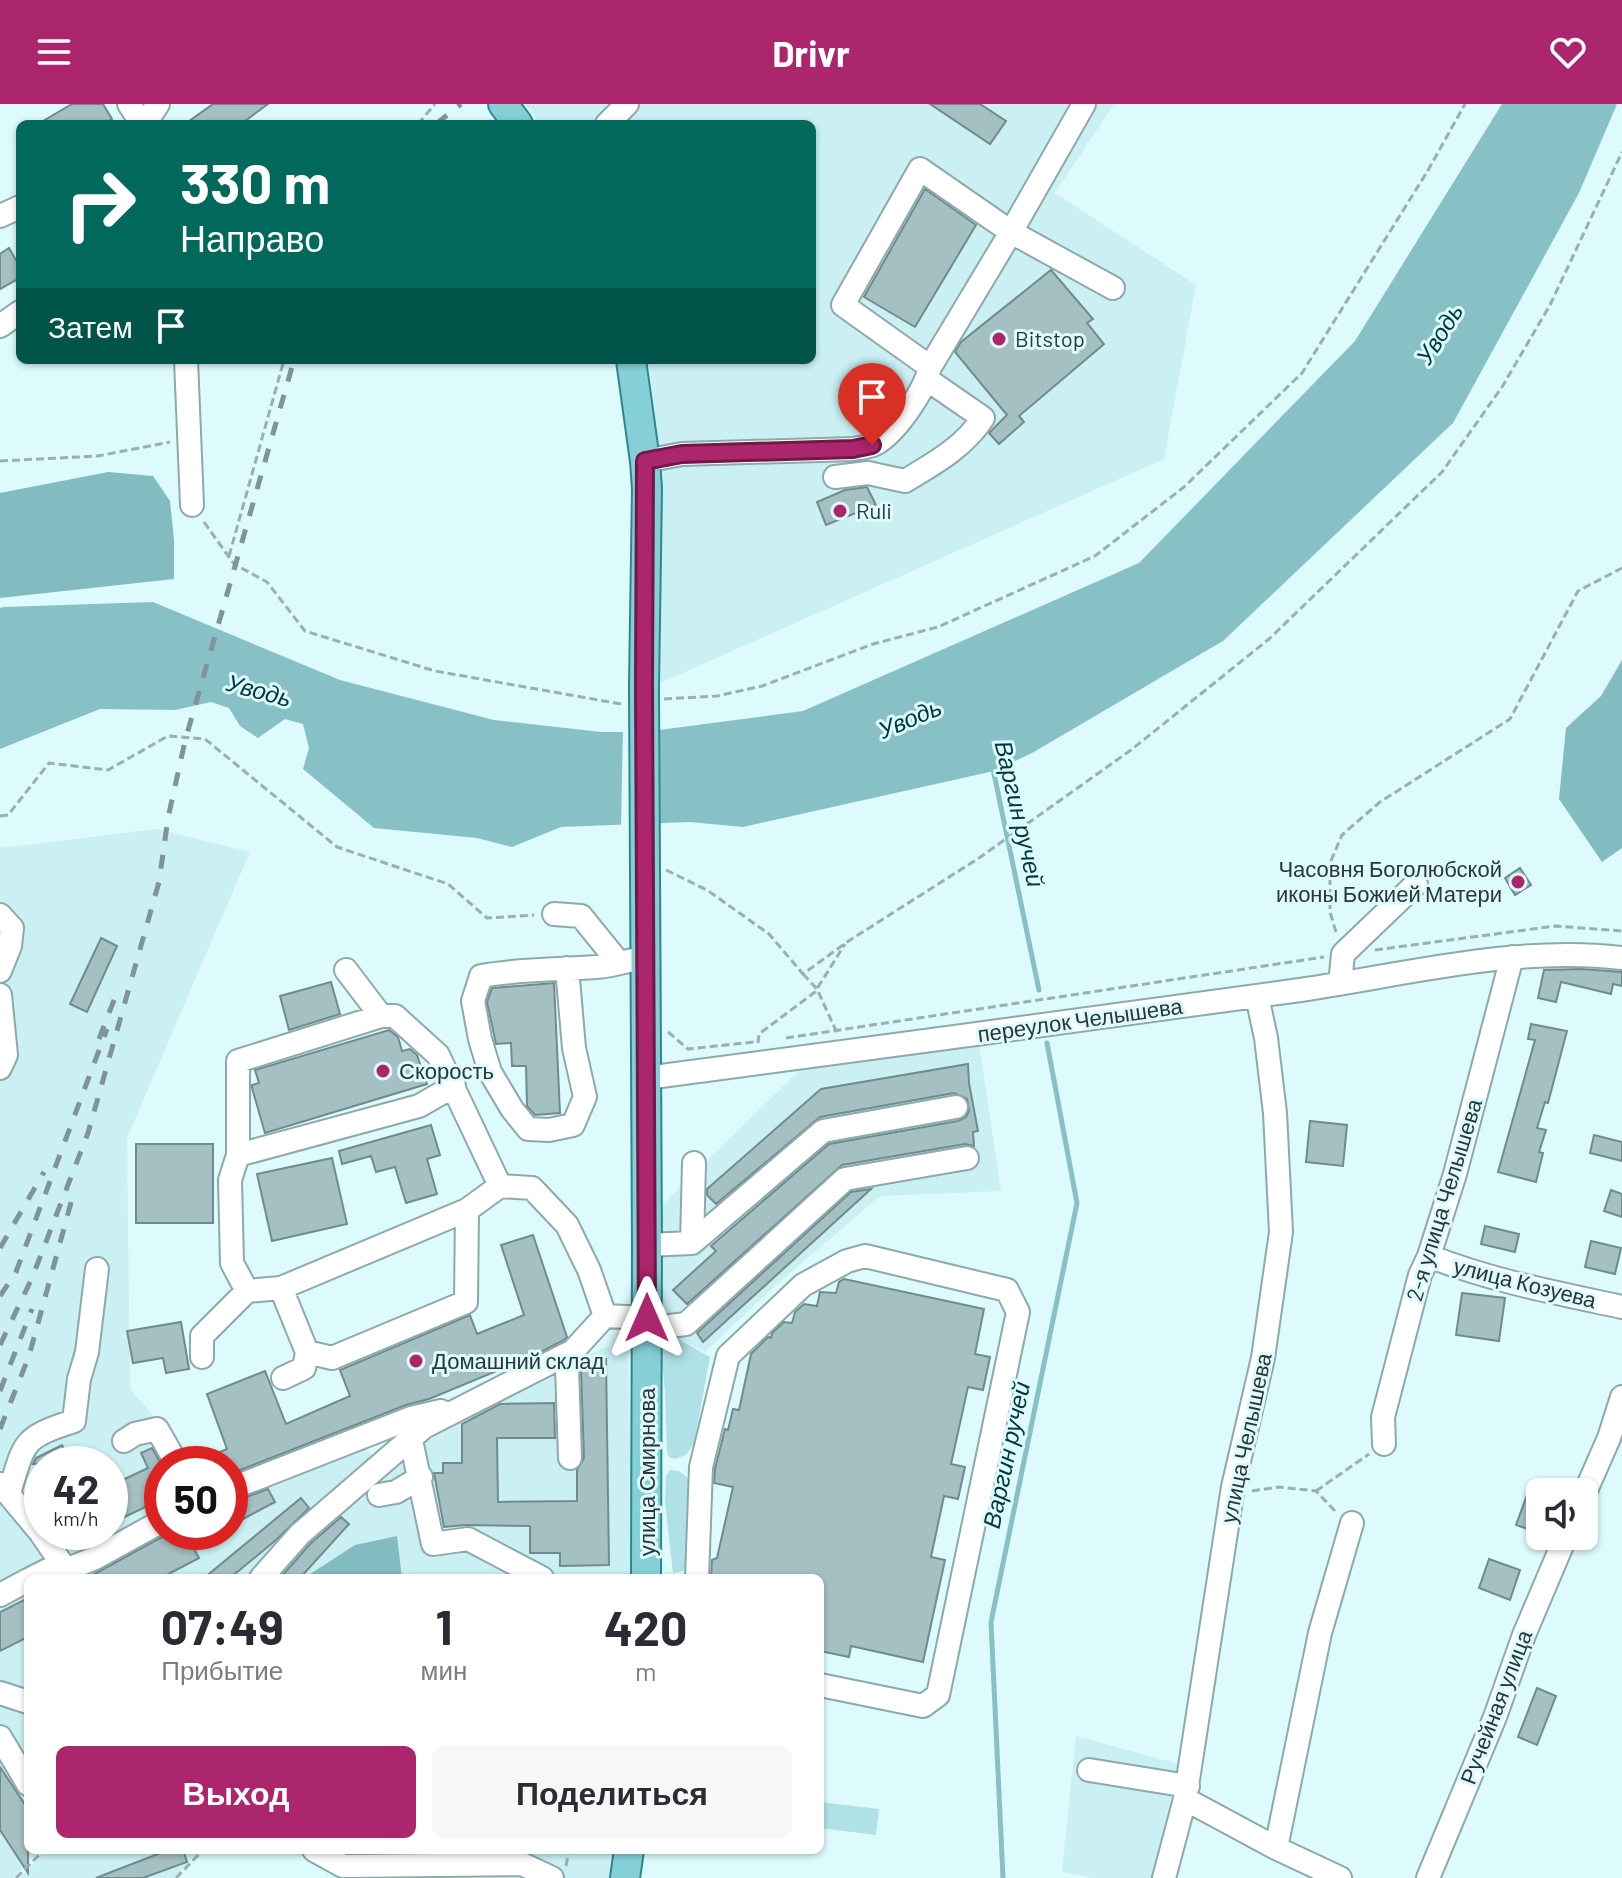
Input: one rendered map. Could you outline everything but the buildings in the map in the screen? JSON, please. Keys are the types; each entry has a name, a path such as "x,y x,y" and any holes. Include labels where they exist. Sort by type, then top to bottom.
{"main road":[{"name":"улица Смирнова","path":"632,364 645,461 640,697 652,861 632,960 646,1078 646,1574"},
{"path":"625,1878 628,1854"}],"street":[{"path":"611,120 627,104"},
{"path":"645,461 682,454 853,449 872,445 888,434 929,373 1084,104"},
{"path":"835,477 868,473 905,481 971,437 983,418 843,305 920,169 1011,232 1113,288"},
{"path":"186,364 192,505"},
{"path":"1340,984 1343,954 1416,884"},
{"path":"554,914 581,916 632,960"},
{"path":"0,915 12,928 10,946 0,971"},
{"name":"переулок Челышева","path":"646,1078 758,1053 1257,996 1512,957 1569,954 1622,958"},
{"name":"2-я улица Челышева","path":"1384,1444 1383,1417 1420,1275 1455,1174 1512,957"},
{"path":"567,968 574,1048 585,1097 573,1125 549,1130 528,1129 490,1072 473,1001 481,976 508,971 567,968 599,967 632,960"},
{"path":"346,970 381,1016"},
{"path":"0,995 6,1055 0,1068"},
{"name":"улица Челышева","path":"1164,1878 1186,1792 1233,1487 1263,1358 1281,1232 1275,1113 1266,1038 1257,996"},
{"path":"247,1291 232,1263 230,1180 238,1155 238,1061 381,1016 395,1016 438,1055 500,1186"},
{"path":"238,1155 419,1106 454,1086"},
{"path":"647,1245 692,1243 823,1131 956,1107"},
{"path":"605,1316 647,1324 686,1324 845,1179 967,1158"},
{"path":"692,1243 694,1163"},
{"path":"202,1357 202,1336 247,1291 281,1288 467,1210 500,1186 532,1188 567,1225 589,1270 605,1316"},
{"path":"307,1352 332,1358 466,1302 467,1210"},
{"path":"697,1574 701,1467 728,1356 803,1285 847,1261 865,1256 1007,1290 1018,1312 938,1695 923,1706 824,1686"},
{"name":"улица Козуева","path":"1429,1256 1516,1284 1622,1307"},
{"path":"66,1570 4,1488 24,1445 40,1432 74,1421 79,1379 87,1352 97,1269"},
{"path":"281,1288 307,1352 304,1368 283,1378"},
{"path":"265,1574 300,1534 424,1427 573,1351 605,1316"},
{"path":"570,1458 567,1367 573,1351"},
{"path":"1591,1478 1622,1397"},
{"path":"248,1482 411,1418 465,1405"},
{"path":"124,1441 135,1434 157,1429 167,1446"},
{"path":"411,1440 433,1544 468,1539 534,1574"},
{"path":"379,1495 396,1492 421,1477"},
{"path":"1276,1848 1344,1523"},
{"path":"40,1574 48,1570 66,1570 95,1558 144,1531"},
{"name":"Ручейная улица","path":"1428,1878 1560,1550"},
{"path":"0,1595 24,1582"},
{"path":"0,1693 24,1701"},
{"path":"0,1737 24,1777"},
{"path":"1089,1770 1186,1792 1276,1848 1340,1878"},
{"path":"321,1854 343,1866 522,1864 552,1878"}],"path":[{"path":"421,120 435,104"},
{"path":"192,505 234,564 267,582 305,631 435,671 640,697 717,696 762,686 873,644 938,627 1095,556 1184,487 1302,373 1427,172 1465,104"},
{"path":"803,974 847,942 979,858 1131,750 1269,639 1442,472 1502,387 1550,305 1622,152"},
{"path":"229,556 283,364"},
{"path":"0,461 98,456 189,438"},
{"path":"1343,954 1330,912 1330,863 1342,835 1380,802 1510,719 1578,591 1622,568"},
{"path":"0,816 8,815 49,763 108,770 168,736 205,739 337,847 448,884 487,918 554,914"},
{"path":"652,861 707,890 769,934 817,989 839,1042"},
{"path":"774,1040 839,1042 1343,954 1555,926 1622,931"},
{"path":"667,1031 688,1049 758,1053 759,1034 817,989 847,942"},
{"path":"1316,1491 1384,1444"},
{"path":"1233,1487 1254,1492 1279,1487 1316,1491 1344,1523"},
{"path":"16,1878 40,1854"},
{"path":"176,1878 199,1854"}],"shaded area":[{"path":"525,104 1114,104 1055,193 1196,285 1164,459 658,684 657,444 649,364 816,364 816,120 538,120"},
{"path":"108,472 153,476 170,501 174,579 0,598 0,493"},
{"path":"1622,660 1622,848 1602,862 1559,799 1566,728 1601,696"},
{"path":"157,829 250,852 127,1138 130,1389 180,1446 144,1446 144,1550 248,1550 248,1472 364,1442 375,1463 261,1574 24,1574 24,1854 36,1854 13,1878 0,1878 0,848"},
{"path":"977,1030 1001,1191 880,1196 775,1286 705,1352 663,1330 662,1205 816,1054"},
{"path":"663,1330 710,1357 694,1443 687,1454 676,1459 669,1457 667,1452 659,1332"},
{"path":"606,1347 628,1352 633,1574 269,1574 425,1435 467,1407"},
{"path":"670,1470 679,1471 688,1478 692,1559 683,1571 673,1573 665,1502 666,1476"},
{"path":"397,1536 402,1574 310,1574 355,1545"},
{"path":"1076,1736 1182,1765 1159,1878 1092,1878 1062,1872"},
{"path":"824,1802 879,1809 876,1835 824,1828"},
{"path":"43,1854 197,1854 174,1878 20,1878"},
{"path":"327,1854 618,1854 615,1878 561,1878 522,1861 344,1863"}],"water":[{"name":"Уводь","path":"1502,104 1617,104 1579,193 1453,423 1223,641 1032,753 994,771 743,827 690,822 561,827 512,847 477,838 374,828 303,769 309,748 303,724 285,719 258,738 240,726 229,708 211,702 175,710 100,709 0,749 0,608 4,607 153,602 340,680 494,720 601,732 644,732 803,711 1139,563 1355,341"}],"pier":[{"path":"623,728 644,728 658,826 621,828"}],"waterway":[{"name":"Варгин ручей","path":"992,764 1039,990"},
{"name":"Варгин ручей","path":"1003,1878 991,1622 1077,1203 1047,1043"}],"railway":[{"path":"441,120 461,104"},
{"path":"0,1345 32,1278 88,1133 159,882 168,818 185,741 293,364"},
{"path":"99,1039 119,987"},
{"path":"0,1296 16,1272 107,1029"},
{"path":"0,1248 44,1172"},
{"path":"0,1429 29,1356 72,1199"},
{"path":"0,1391 32,1309"}],"place":[{"name":"Bitstop","path":"999,339"},
{"name":"Ruli","path":"840,511"},
{"name":"Часовня Боголюбской иконы Божией Матери","path":"1518,882"},
{"name":"Скорость","path":"383,1071"},
{"name":"Домашний склад","path":"416,1361"}],"route":[{"path":"647,1318 645,461 682,454 853,449 872,445"}]}
